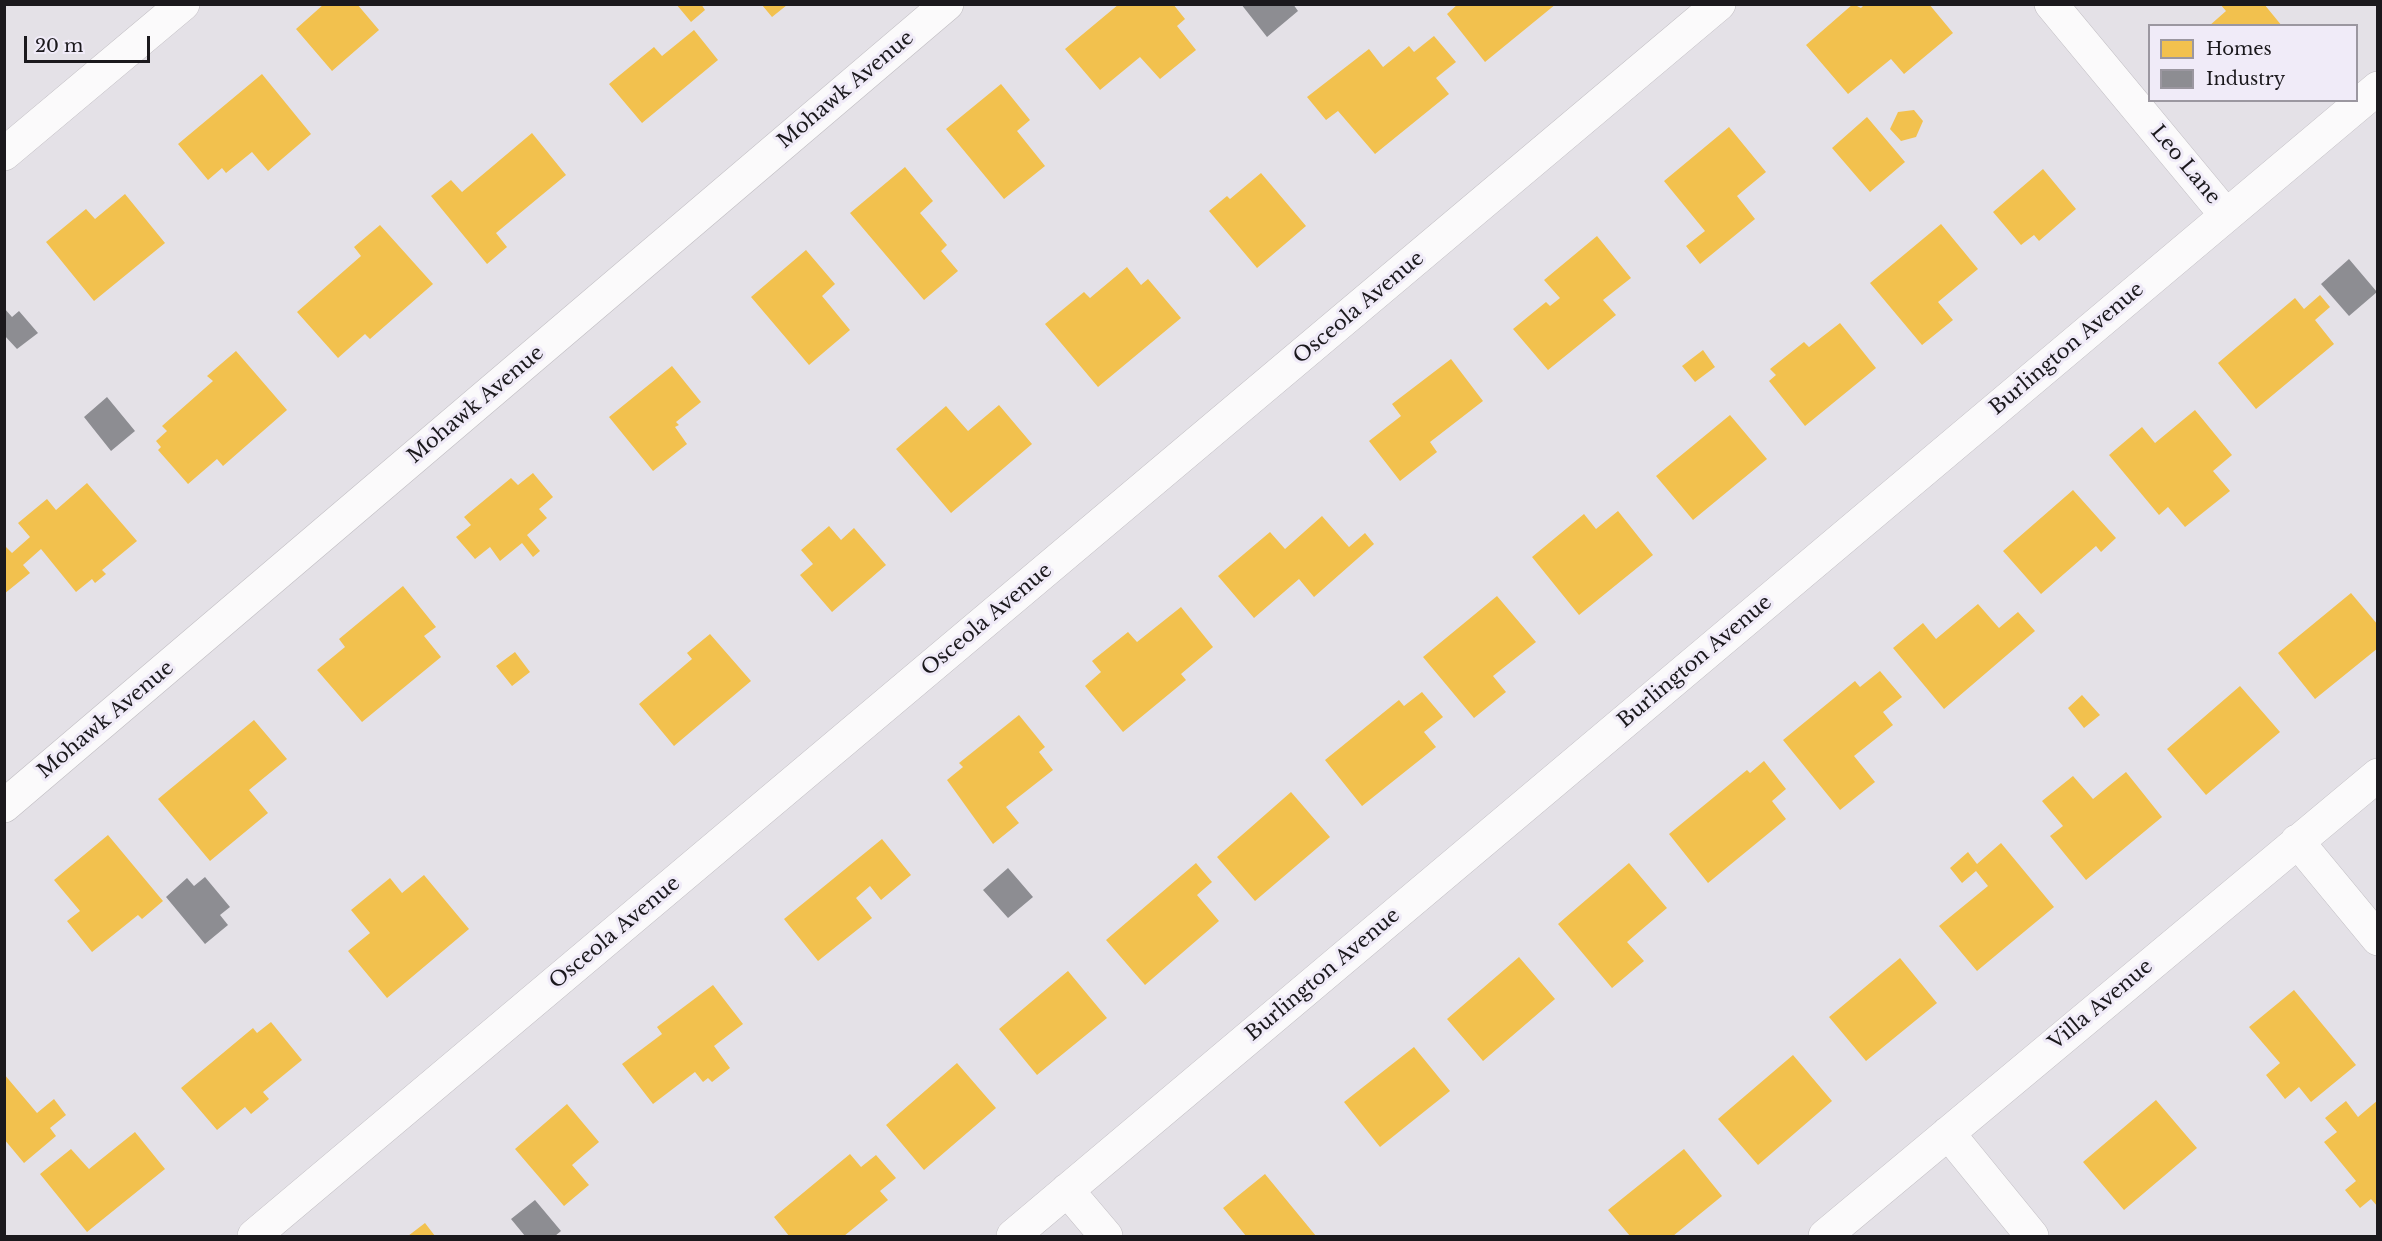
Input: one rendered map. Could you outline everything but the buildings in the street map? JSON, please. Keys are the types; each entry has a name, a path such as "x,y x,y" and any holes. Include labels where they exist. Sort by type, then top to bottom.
{"street":[{"name":"Mohawk Avenue","path":"4,806 947,4"},
{"name":"Osceola Avenue","path":"254,1236 1719,4"},
{"name":"Leo Lane","path":"2051,4 2226,215"},
{"path":"4,154 175,7"},
{"name":"Burlington Avenue","path":"1013,1236 2378,88"},
{"name":"Villa Avenue","path":"1825,1236 2378,775"},
{"path":"2297,841 2378,939"},
{"path":"1948,1133 2032,1236"},
{"path":"1067,1190 1106,1236"}]}
